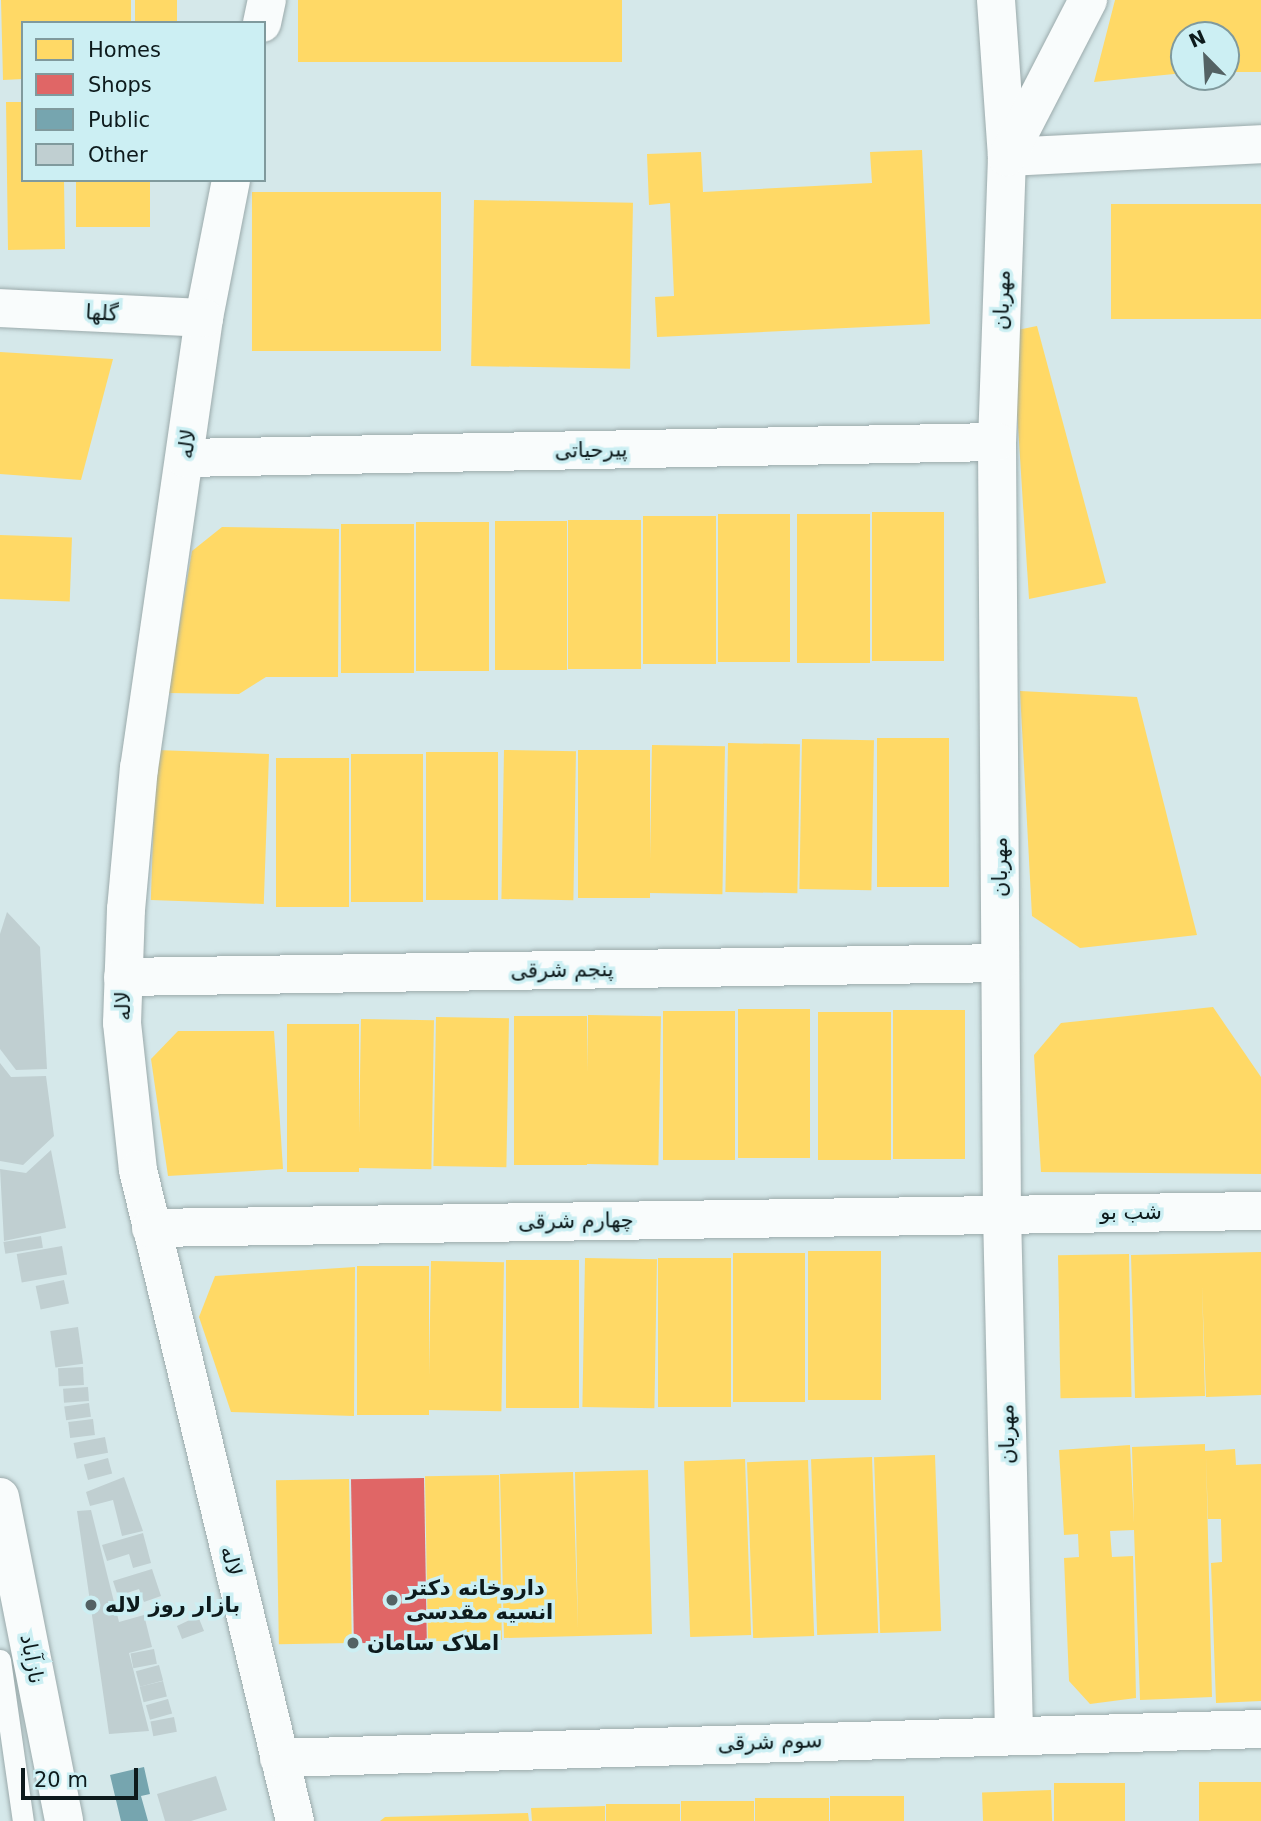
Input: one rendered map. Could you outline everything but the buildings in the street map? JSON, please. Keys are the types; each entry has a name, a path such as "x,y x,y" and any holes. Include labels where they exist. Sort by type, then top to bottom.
{"street":[{"path":"262,21 267,0"},
{"name":"مهربان","path":"996,0 1007,157 997,442 1002,1213 1014,1734"},
{"path":"1007,157 1088,0"},
{"path":"1007,157 1261,144"},
{"name":"لاله","path":"231,182 204,318 139,766 123,977 130,1120 151,1228 295,1821"},
{"name":"گلها","path":"0,308 204,318"},
{"name":"پیرحیاتی","path":"185,458 997,442"},
{"name":"پنجم شرقی","path":"123,977 1000,963"},
{"name":"شب بو","path":"1002,1213 1261,1211"},
{"name":"چهارم شرقی","path":"151,1228 1002,1213"},
{"name":"نازآباد","path":"0,1497 64,1821"},
{"name":"سوم شرقی","path":"279,1758 1014,1734 1261,1729"}],"lane":[{"path":"0,1660 23,1821"}],"place":[{"name":"داروخانه دکتر انسیه مقدسی","path":"392,1600"},
{"name":"بازار روز لاله","path":"91,1605"},
{"name":"املاک سامان","path":"353,1643"}]}
